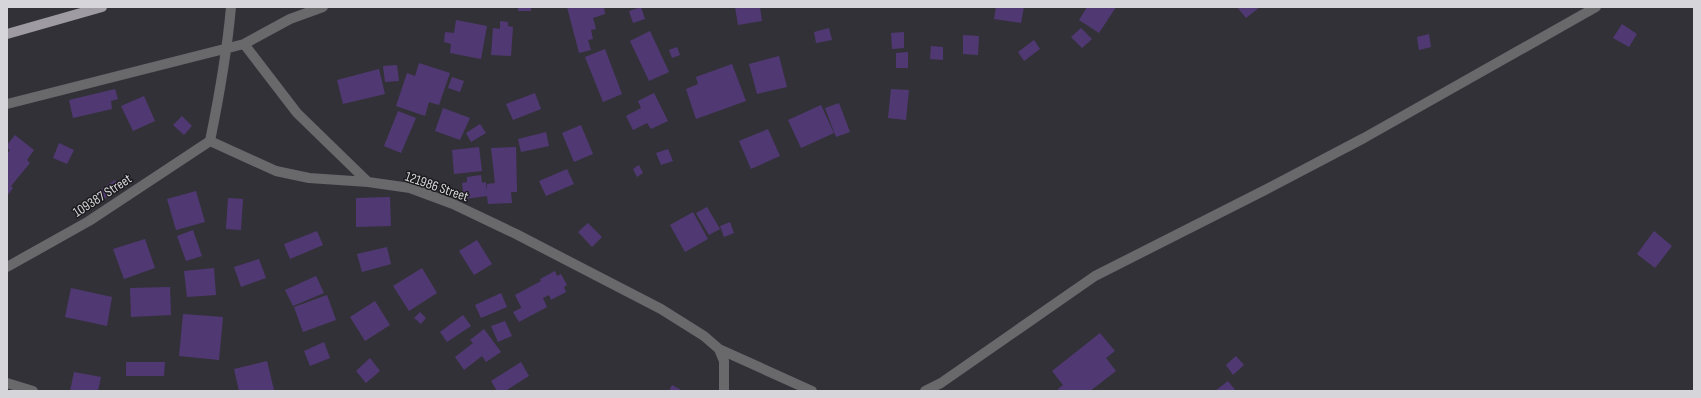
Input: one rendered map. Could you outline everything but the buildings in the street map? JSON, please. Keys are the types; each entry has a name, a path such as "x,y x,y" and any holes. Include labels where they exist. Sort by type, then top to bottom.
{"main road":[{"path":"7,34 102,7"}],"street":[{"path":"210,141 227,48 231,7"},
{"path":"7,104 244,44 290,19 323,7"},
{"path":"925,391 941,383 1095,276 1357,142 1596,7"},
{"path":"244,44 297,113 368,182"},
{"name":"121986 Street","path":"210,141 276,172 310,178 368,182 417,191 453,204 516,234 661,309 704,336 719,349 812,391"},
{"name":"109387 Street","path":"7,268 89,221 210,141"},
{"path":"719,349 724,361 724,391"},
{"path":"7,382 33,391"}]}
